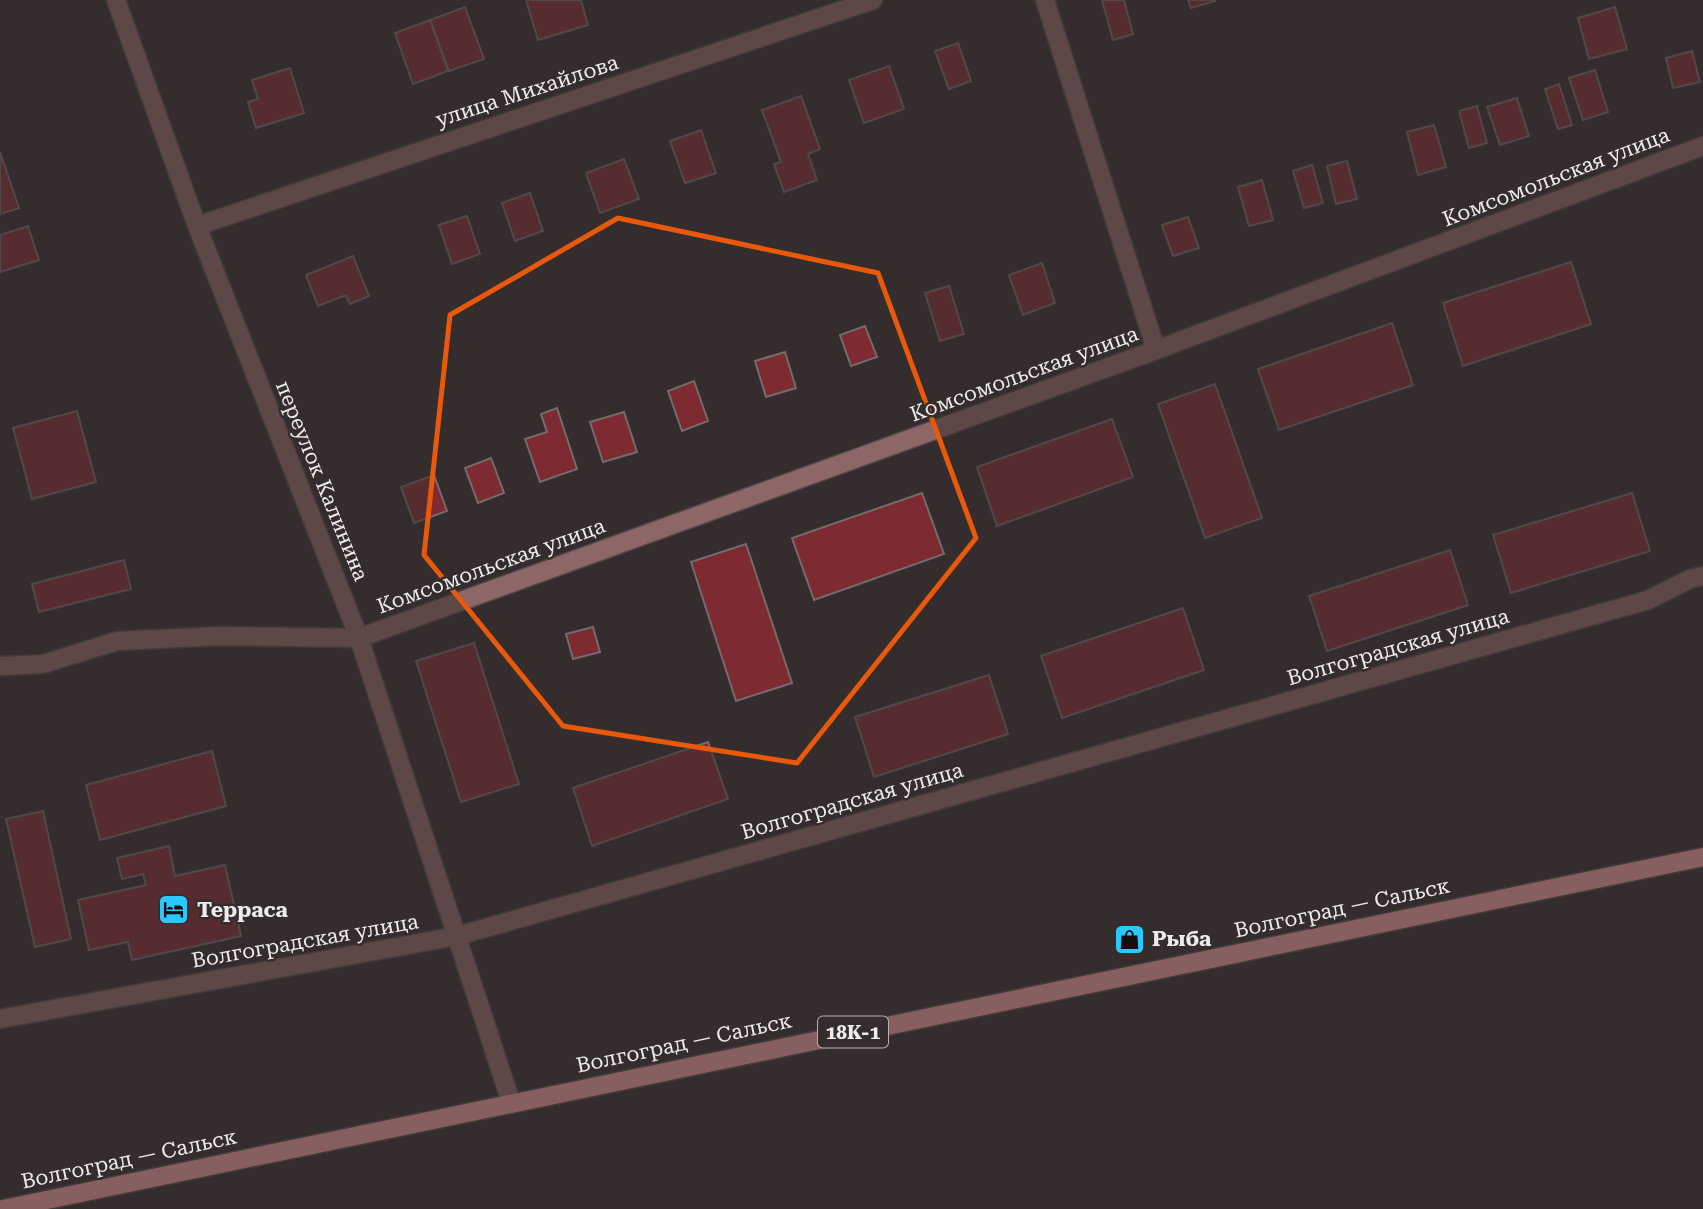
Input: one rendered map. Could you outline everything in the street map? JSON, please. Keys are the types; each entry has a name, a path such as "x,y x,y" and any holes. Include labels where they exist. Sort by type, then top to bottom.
{"main road":[{"name":"Волгоград — Сальск","path":"3,1209 1703,857"}],"street":[{"name":"переулок Калинина","path":"116,0 197,226 359,638 511,1102"},
{"name":"улица Михайлова","path":"197,226 873,0"},
{"path":"1045,0 1156,350"},
{"name":"Комсомольская улица","path":"359,638 1156,350 1703,146"},
{"name":"Волгоградская улица","path":"0,1019 457,936 1634,604 1690,579 1703,576"},
{"path":"0,666 43,664 117,641 220,636 359,638"}],"highlighted area":[{"path":"618,218 878,273 976,538 797,763 563,726 424,555 450,315"}],"building":[{"path":"526,0 581,0 588,25 538,40"},
{"path":"1102,0 1124,0 1133,34 1113,40"},
{"path":"1188,0 1215,0 1215,1 1191,8"},
{"path":"465,7 484,59 449,71 430,20"},
{"path":"1615,7 1627,49 1589,59 1578,18"},
{"path":"430,20 448,71 413,84 395,33"},
{"path":"958,43 971,81 949,89 935,51"},
{"path":"1692,51 1700,82 1673,88 1666,58"},
{"path":"889,66 904,109 864,123 849,80"},
{"path":"290,68 304,113 256,128 248,102 258,99 252,80"},
{"path":"1595,70 1608,112 1583,120 1569,78"},
{"path":"1559,84 1572,125 1558,129 1545,89"},
{"path":"801,96 820,149 808,154 817,180 784,192 774,164 781,162 762,110"},
{"path":"1517,98 1529,136 1500,145 1487,107"},
{"path":"1477,106 1487,143 1469,148 1459,111"},
{"path":"1434,125 1446,167 1418,175 1407,132"},
{"path":"701,130 716,173 685,183 670,141"},
{"path":"0,152 19,208 0,214"},
{"path":"624,159 639,199 600,213 586,173"},
{"path":"1347,161 1357,199 1336,204 1327,166"},
{"path":"1312,165 1323,203 1304,208 1293,171"},
{"path":"1262,180 1273,220 1249,226 1238,187"},
{"path":"530,193 543,231 515,241 502,203"},
{"path":"467,216 480,254 452,264 439,225"},
{"path":"1188,217 1199,248 1173,256 1162,225"},
{"path":"28,226 39,260 0,272 0,235"},
{"path":"353,256 369,296 350,304 346,295 318,306 306,275"},
{"path":"1571,262 1591,324 1463,366 1443,303"},
{"path":"1042,263 1055,303 1023,315 1009,275"},
{"path":"949,286 964,334 940,341 925,293"},
{"path":"1392,323 1413,385 1279,430 1258,369"},
{"path":"865,326 877,357 851,366 840,335"},
{"path":"785,352 796,388 766,397 755,361"},
{"path":"694,381 708,421 682,431 668,391"},
{"path":"1215,384 1262,518 1205,538 1158,404"},
{"path":"557,408 577,469 540,482 525,439 547,432 541,414"},
{"path":"77,411 96,482 32,499 13,428"},
{"path":"624,412 637,452 603,462 590,422"},
{"path":"1112,419 1133,477 997,526 977,467"},
{"path":"491,458 504,493 478,503 465,468"},
{"path":"434,475 447,511 414,523 401,487"},
{"path":"922,493 944,554 814,600 792,538"},
{"path":"1632,493 1650,551 1511,593 1493,535"},
{"path":"746,544 792,683 736,701 691,562"},
{"path":"1450,550 1468,605 1327,651 1309,596"},
{"path":"124,560 131,589 39,612 32,584"},
{"path":"1183,608 1204,670 1062,718 1041,656"},
{"path":"593,627 600,652 573,659 566,634"},
{"path":"474,643 519,784 461,802 416,661"},
{"path":"989,675 1008,734 874,777 855,717"},
{"path":"708,742 728,799 592,846 573,788"},
{"path":"212,751 226,806 100,840 86,785"},
{"path":"43,811 71,939 35,947 6,819"},
{"path":"169,846 175,876 225,865 241,936 132,960 128,942 89,950 78,900 146,885 143,874 122,879 117,858"}],"place":[{"name":"Терраса","path":"174,910"},
{"name":"Рыба","path":"1129,939"}]}
